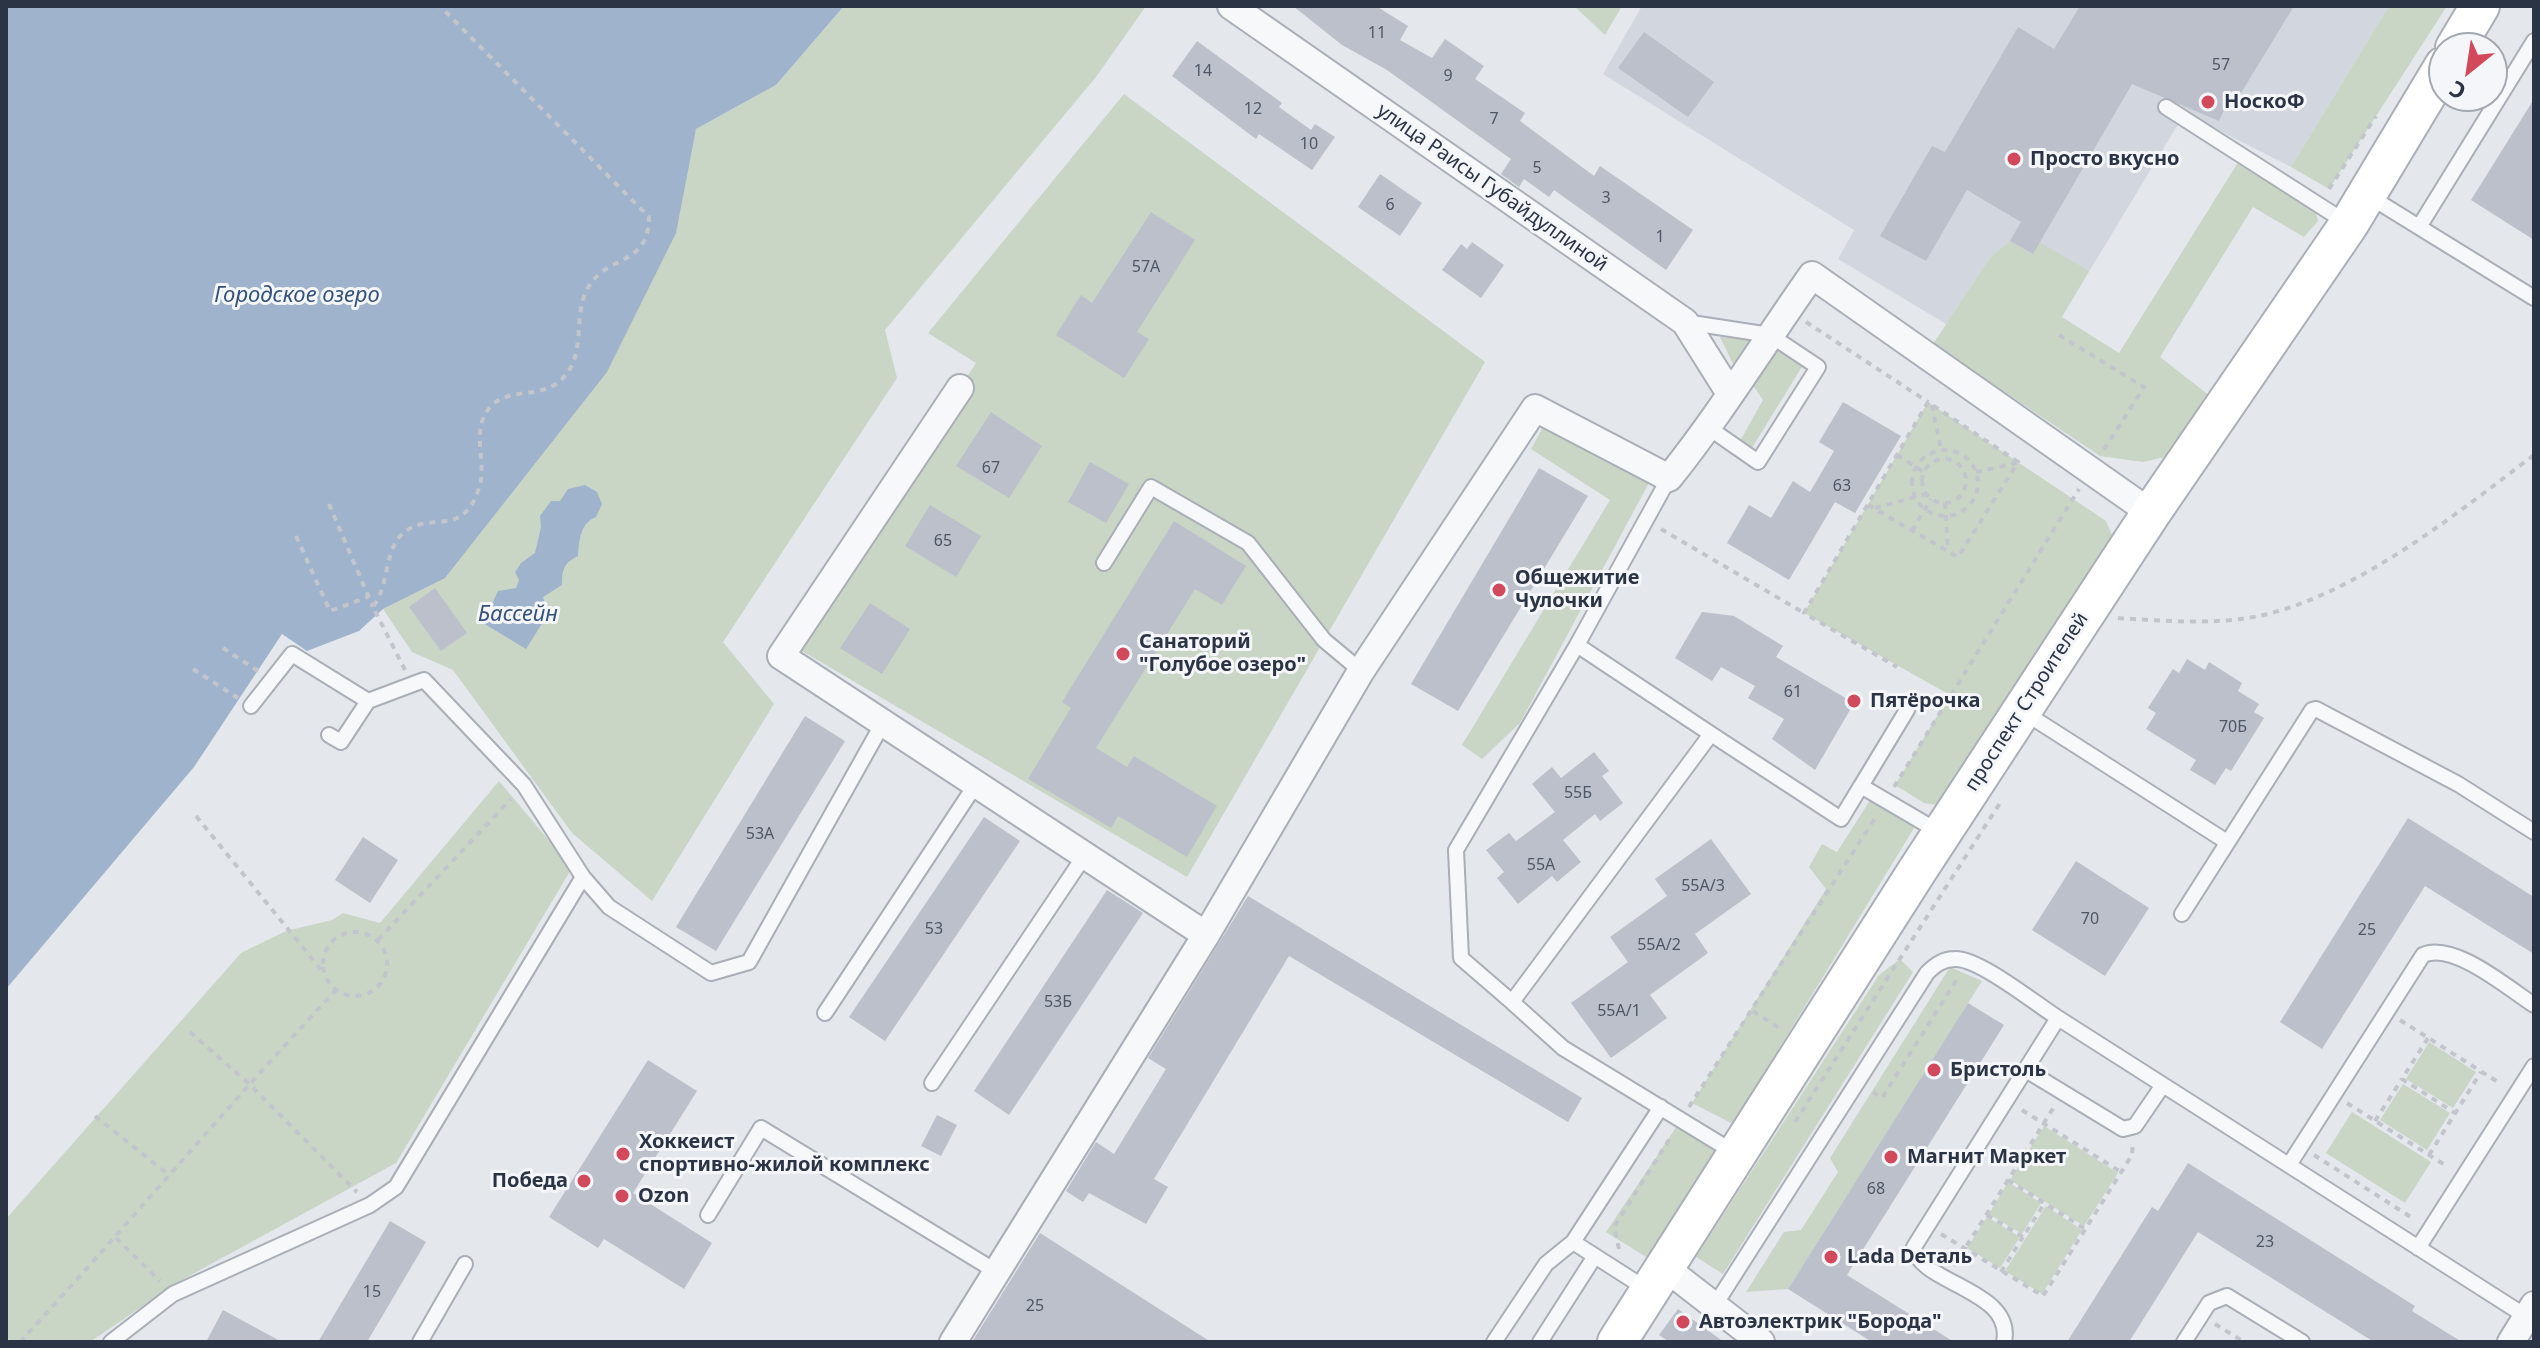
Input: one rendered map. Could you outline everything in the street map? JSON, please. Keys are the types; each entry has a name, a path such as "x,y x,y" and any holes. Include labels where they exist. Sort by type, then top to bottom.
{"street":[{"name":"улица Раисы Губайдуллиной","path":"1231,6 1685,322 1729,392"},
{"path":"2465,32 2480,6"},
{"name":"проспект Строителей","path":"1617,1342 1645,1277 1736,1154 2151,513 2358,209 2428,93"},
{"path":"953,1342 1206,935 1361,671 1535,408 1669,478 1709,428 1729,392 1812,275 2151,513"},
{"path":"960,388 781,656 1206,935"},
{"path":"1645,1277 1715,1305 1761,1342"},
{"path":"2511,1342 2530,1311"}],"lane":[{"path":"2419,227 2534,41"},
{"path":"2166,107 2358,209 2419,227 2534,298"},
{"path":"1685,322 1770,335 1818,367 1758,462 1709,428"},
{"path":"1669,478 1577,645 1456,850 1461,958 1563,1048 1736,1154"},
{"path":"1104,563 1151,487 1248,543 1324,640 1361,671"},
{"path":"1577,645 1841,819 1907,710"},
{"path":"251,706 292,654 368,701"},
{"path":"329,735 341,742 368,701 424,680 524,785 583,877 609,907 711,973 749,962 883,723"},
{"path":"2182,914 2312,710 2316,709 2458,784 2534,832"},
{"path":"2021,711 2227,842"},
{"path":"1512,1002 1711,734"},
{"path":"825,1013 976,784"},
{"path":"1861,786 1941,834"},
{"path":"932,1083 1085,855"},
{"path":"111,1342 173,1294 370,1205 396,1187 583,877"},
{"path":"2289,1165 2423,955 2438,950 2455,954 2534,1005"},
{"path":"1715,1305 1935,965 1954,959 1965,960 2418,1248 2530,1311"},
{"path":"2004,1342 2005,1325 1995,1309 1921,1261 1914,1252 1927,1225 2058,1018"},
{"path":"2418,1248 2534,1066"},
{"path":"2026,1070 2114,1126 2130,1128 2141,1120 2163,1085"},
{"path":"1494,1342 1546,1264 1573,1242 1661,1107"},
{"path":"708,1215 761,1128 997,1272"},
{"path":"1573,1242 1595,1256 1645,1277"},
{"path":"1540,1342 1595,1256"},
{"path":"420,1342 465,1264"},
{"path":"2184,1342 2214,1298 2227,1296 2302,1342"}],"path":[{"path":"373,607 383,593 389,576 389,556 400,537 419,526 449,522 462,515 474,500 483,469 481,425 492,405 505,396 543,392 564,378 579,347 582,305 589,285 644,245 648,234 649,217 440,6"},
{"path":"1787,310 2018,462"},
{"path":"1645,1277 1614,1227 2144,387 2059,335"},
{"path":"1930,404 1941,450"},
{"path":"1804,613 1930,404"},
{"path":"1941,450 1963,455 1976,472 1977,493 1972,503 1955,515 1946,516 1925,510 1914,497 1911,481 1915,467 1929,453 1941,450"},
{"path":"1897,455 1924,472"},
{"path":"2083,617 2199,622 2262,615 2299,604 2339,586 2420,537 2534,455"},
{"path":"1942,459 1961,468 1965,488 1957,499 1945,503 1931,499 1926,494 1924,472 1942,459"},
{"path":"1976,472 2018,462"},
{"path":"1868,505 1958,557 2018,462"},
{"path":"1874,508 1926,494"},
{"path":"1912,531 1931,499"},
{"path":"1945,503 1948,551"},
{"path":"329,504 388,642"},
{"path":"1646,520 1897,667"},
{"path":"296,536 330,611 368,597"},
{"path":"223,648 271,679"},
{"path":"193,669 251,706"},
{"path":"378,940 524,785"},
{"path":"196,816 336,990 351,996 365,995 377,989 388,965 378,940 355,931 333,939 323,960 324,972"},
{"path":"1882,1098 1959,976 1971,974"},
{"path":"20,1342 116,1238 248,1083 336,990"},
{"path":"1752,1010 1788,1033"},
{"path":"2387,1012 2516,1094"},
{"path":"190,1032 248,1083 370,1205"},
{"path":"2375,1121 2428,1038"},
{"path":"2429,1155 2482,1072"},
{"path":"2402,1079 2455,1113"},
{"path":"1947,1278 2063,1093"},
{"path":"2334,1094 2463,1177"},
{"path":"2006,1100 2121,1172"},
{"path":"95,1116 169,1175"},
{"path":"1927,1225 2043,1296 2134,1151 2130,1128"},
{"path":"2301,1146 2430,1229"},
{"path":"2008,1180 2085,1229"},
{"path":"2001,1272 2044,1204"},
{"path":"1986,1214 2023,1237"},
{"path":"116,1238 173,1294"},
{"path":"2201,1315 2244,1342"}],"shaded area":[{"path":"1642,6 2389,6 2291,167 2185,113 2049,338 1946,324 1838,259 1854,230 1603,74"}],"green space":[{"path":"844,6 1146,6 1096,77 885,330 897,378 723,642 774,704 652,901 572,833 453,670 412,652 383,609 445,577 688,162 696,129 776,85"},
{"path":"1574,6 1622,6 1605,35"},
{"path":"2389,6 2447,6 2329,189 2291,167"},
{"path":"1124,94 1485,362 1187,877 790,644 976,363 928,333"},
{"path":"2242,156 2312,200 2318,221 2304,237 2253,207 2160,357 2210,396 2169,456 2143,462 2100,456 1933,344 1991,257 2010,241 2032,254 2039,242 2089,271 2062,317 2119,353"},
{"path":"1720,337 1752,340 1734,366"},
{"path":"1769,350 1778,350 1803,365 1752,448 1740,441 1763,400 1752,384"},
{"path":"1928,402 2106,521 2114,540 1943,806 1924,803 1895,785 1950,695 1804,613"},
{"path":"1546,422 1650,481 1520,723 1482,759 1462,745 1610,500 1531,449"},
{"path":"499,781 572,868 396,1163 178,1282 90,1342 12,1342 6,1337 6,1219 241,953 286,931 332,920 343,913 380,923"},
{"path":"1874,794 1919,820 1733,1124 1692,1103 1826,889 1809,867 1822,844 1837,852"},
{"path":"1900,959 1913,972 1723,1274 1696,1257 1879,975"},
{"path":"1950,967 1982,981 1788,1289 1746,1292 1784,1232 1801,1230 1838,1172 1830,1158"},
{"path":"2429,1042 2476,1072 2453,1108 2406,1079"},
{"path":"2403,1084 2450,1113 2427,1150 2380,1120"},
{"path":"2352,1112 2431,1162 2405,1203 2326,1153"},
{"path":"1681,1120 1723,1146 1651,1260 1606,1232"},
{"path":"2044,1126 2118,1173 2084,1226 2010,1180"},
{"path":"2008,1182 2041,1203 2022,1234 1989,1214"},
{"path":"2046,1206 2082,1230 2042,1294 2005,1271"},
{"path":"1987,1217 2020,1237 2000,1268 1967,1248"}],"water":[{"name":"Городское озеро","path":"6,6 844,6 776,85 696,129 676,233 607,372 445,578 383,609 359,631 307,651 282,634 194,767 6,989"},
{"name":"Бассейн","path":"585,485 597,492 602,504 596,517 584,528 578,556 565,567 562,585 543,597 548,614 526,649 483,623 498,591 516,588 519,580 515,572 535,553 541,527 540,516 551,501 560,501 568,489"}],"building":[{"path":"1293,6 1376,6 1408,26 1400,40 1432,58 1445,39 1484,66 1475,79 1525,113 1520,121 1594,176 1600,166 1693,230 1666,270 1554,190 1549,197 1524,179 1519,187 1501,174 1511,159 1387,70 1342,45"},
{"path":"2080,6 2294,6 2238,98 2232,93 2219,121 2132,84 2033,254 2010,241 2021,222 1967,190 1926,261 1880,236 1932,146 1945,152 2018,27 2054,49"},
{"path":"1644,32 1714,82 1688,117 1618,68"},
{"path":"1197,41 1282,103 1279,107 1311,130 1315,124 1335,137 1312,170 1259,134 1256,139 1172,76"},
{"path":"2534,99 2534,240 2471,200"},
{"path":"1380,174 1422,203 1400,236 1358,207"},
{"path":"1151,212 1195,240 1137,332 1149,339 1124,378 1056,335 1081,295 1092,303"},
{"path":"1472,242 1504,265 1481,298 1442,270 1461,244 1467,249"},
{"path":"1843,402 1901,436 1855,513 1835,502 1789,580 1727,543 1749,505 1771,518 1793,481 1810,492 1834,451 1819,442"},
{"path":"991,412 1042,446 1009,498 956,466"},
{"path":"1090,462 1129,484 1106,523 1068,502"},
{"name":"Общежитие Чулочки","path":"1539,468 1588,496 1458,711 1411,684"},
{"path":"930,505 981,536 956,577 905,546"},
{"path":"1174,521 1246,566 1222,605 1195,589 1096,748 1127,767 1134,756 1217,806 1187,857 1118,816 1111,828 1028,779 1071,708 1062,702"},
{"path":"435,588 467,633 441,651 409,607"},
{"path":"870,603 910,629 882,674 840,648"},
{"path":"1702,612 1734,616 1783,646 1776,657 1854,703 1815,770 1772,739 1784,719 1748,698 1755,686 1721,667 1712,681 1675,658"},
{"path":"2187,659 2205,670 2209,662 2242,683 2238,691 2259,704 2254,712 2264,718 2231,771 2226,768 2215,785 2190,770 2196,760 2146,729 2156,713 2148,708 2173,669 2179,673"},
{"path":"805,716 845,741 716,951 676,927"},
{"path":"1594,752 1609,771 1602,776 1623,803 1600,821 1595,814 1563,840 1581,862 1557,882 1552,876 1518,904 1497,878 1504,872 1486,850 1509,833 1516,841 1555,812 1532,784 1552,767 1561,778"},
{"path":"984,817 1020,841 885,1041 849,1017"},
{"path":"2408,818 2534,897 2534,954 2425,886 2322,1049 2280,1022"},
{"path":"363,837 398,860 370,903 335,880"},
{"path":"1711,839 1751,894 1695,934 1708,953 1650,995 1667,1018 1611,1058 1571,1003 1628,962 1610,937 1667,896 1655,879"},
{"path":"2076,861 2149,908 2105,976 2032,930"},
{"path":"1107,890 1143,913 1009,1115 974,1091"},
{"path":"1248,896 1582,1098 1568,1122 1289,956 1154,1179 1168,1187 1146,1224 1089,1193 1083,1202 1066,1191 1096,1142 1114,1154 1166,1069 1148,1058"},
{"path":"1968,1003 2004,1025 1847,1275 1954,1342 1872,1342 1788,1289"},
{"name":"Хоккеист спортивно-жилой комплекс","path":"648,1060 697,1091 633,1193 712,1243 684,1289 604,1239 598,1248 549,1217"},
{"path":"937,1115 957,1125 941,1156 921,1146"},
{"path":"2188,1163 2415,1306 2412,1311 2462,1342 2374,1342 2198,1232 2129,1342 2067,1342 2152,1207 2158,1211"},
{"path":"390,1221 426,1242 367,1342 318,1342"},
{"path":"1040,1233 1211,1342 972,1342"},
{"name":"Автоэлектрик \"Борода\"","path":"1678,1309 1724,1342 1669,1342 1659,1335"},
{"path":"223,1310 282,1342 206,1342"}],"place":[{"name":"НоскоФ","path":"2208,102"},
{"name":"Просто вкусно","path":"2014,159"},
{"name":"Общежитие Чулочки","path":"1499,590"},
{"name":"Санаторий \"Голубое озеро\"","path":"1123,654"},
{"name":"Пятёрочка","path":"1854,701"},
{"name":"Бристоль","path":"1934,1070"},
{"name":"Хоккеист спортивно-жилой комплекс","path":"623,1154"},
{"name":"Магнит Маркет","path":"1891,1157"},
{"name":"Победа","path":"584,1181"},
{"name":"Ozon","path":"622,1196"},
{"name":"Lada Dеталь","path":"1831,1257"},
{"name":"Автоэлектрик \"Борода\"","path":"1683,1322"}]}
